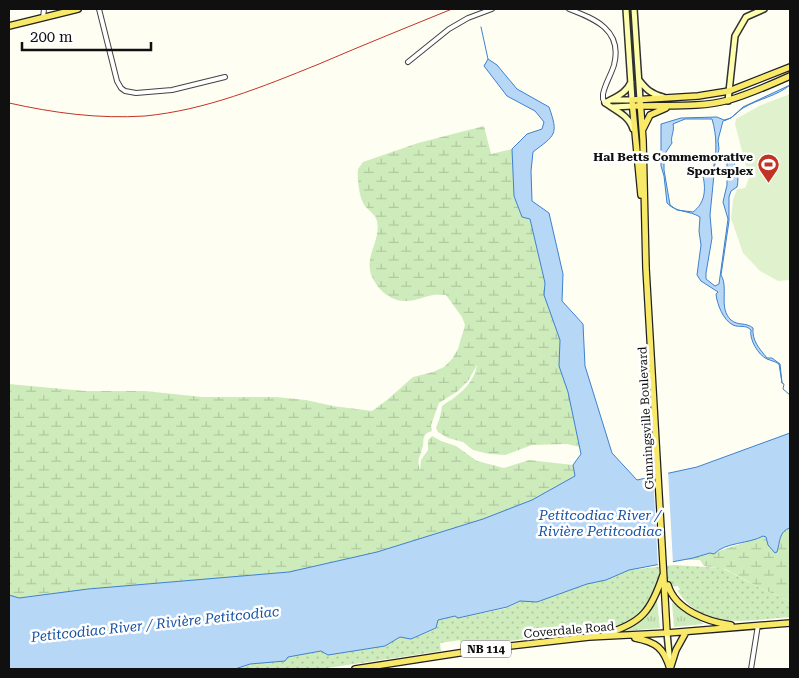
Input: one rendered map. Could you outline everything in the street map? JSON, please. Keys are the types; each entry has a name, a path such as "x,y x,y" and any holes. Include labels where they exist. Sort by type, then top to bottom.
{"main road":[{"path":"9,26 78,9"},
{"path":"626,9 634,132 645,235"},
{"path":"634,9 642,132 645,235"},
{"path":"728,100 735,36 746,17 764,9"},
{"path":"612,107 632,101 698,96 728,91 790,67"},
{"path":"642,132 650,115 659,110 728,100 790,76"},
{"path":"605,104 622,95 632,80"},
{"path":"639,80 654,95 668,98"},
{"path":"611,100 632,101"},
{"path":"640,100 673,107"},
{"path":"605,104 628,119 634,132"},
{"name":"Gunningsville Boulevard","path":"645,235 665,571 668,591 667,634 670,669"},
{"path":"596,637 624,628 636,621 650,606 665,571"},
{"path":"668,591 675,599 702,617 719,624 742,627"},
{"name":"NB 114","path":"667,634 790,623"},
{"path":"670,669 676,650 686,632"},
{"name":"Coverdale Road","path":"355,669 485,650 596,637 667,634"},
{"path":"625,636 645,640 659,648 664,653 670,669"}],"street":[{"path":"43,18 44,9"},
{"path":"99,9 117,81 125,91 136,94 172,90 224,77"},
{"path":"408,62 449,29 468,18 492,9"},
{"path":"569,9 599,22 612,36 615,56 614,64 602,94 605,104"},
{"path":"751,669 758,625"}],"green space":[{"name":"Hal Betts Commemorative Sportsplex","path":"790,94 790,280 778,281 760,271 743,253 731,218 733,200 737,189 745,188 749,178 735,124 736,119 759,106"},
{"path":"484,126 491,154 512,149 514,196 522,217 530,219 545,283 544,295 560,340 559,366 568,392 580,447 567,444 532,445 505,455 489,454 473,450 463,442 448,438 438,432 436,428 442,406 466,387 472,379 477,365 468,381 458,391 439,403 431,425 432,431 425,435 419,457 420,471 421,460 428,450 428,440 432,436 456,446 477,461 504,468 529,460 573,465 575,476 532,500 483,519 377,552 289,572 88,589 19,598 9,595 9,384 85,391 145,391 202,397 276,397 372,411 413,377 444,367 458,349 465,325 462,317 446,295 440,294 409,301 398,300 391,298 383,292 374,280 370,271 370,262 378,230 377,221 361,198 358,169 363,162 418,143"},
{"path":"790,528 790,601 764,590 725,569 704,566 700,560 683,560 716,552 764,536 777,552 782,534 786,529"},
{"path":"674,565 722,568 790,601 790,617 743,621 713,618 700,612 688,603 677,590 680,590 678,586 656,589 644,610 634,620 618,627 461,648 460,640 440,643 441,651 321,669 235,669 250,664 285,661 288,657 321,651 328,655 385,646 400,637 411,639 436,629 438,620 455,616 459,618 507,608 520,601 537,602 587,584 606,580 629,570"},
{"path":"657,600 660,628 625,631 643,619"},
{"path":"672,603 681,607 704,624 674,627"}],"water":[{"name":"Petitcodiac River / Rivière Petitcodiac","path":"488,59 497,65 517,89 549,107 552,116 554,123 553,134 533,152 531,171 532,201 549,213 563,274 562,301 583,324 585,366 612,453 637,480 697,467 790,433 790,528 786,529 782,534 777,552 775,553 768,545 766,537 763,536 724,547 714,554 710,553 629,570 606,580 587,584 537,602 520,601 507,607 458,618 455,616 438,620 436,628 411,639 400,637 385,646 328,655 321,651 288,657 285,661 250,664 235,669 9,669 9,595 19,598 88,589 289,572 377,552 483,519 532,500 575,476 573,465 581,454 568,392 559,366 560,340 544,295 545,283 530,219 522,217 514,196 512,149 527,134 542,129 544,122 535,111 507,96 484,66"},
{"path":"790,85 743,108 733,116 743,107"},
{"path":"717,117 724,120 730,118 723,121 718,140 719,149 715,164 710,215 712,238 706,279 715,286 719,284 728,219 723,202 727,185 727,157 730,154 734,162 738,183 737,187 731,191 729,197 729,221 721,275 724,286 725,310 734,322 753,328 755,341 761,351 767,358 772,358 780,364 782,383 779,364 767,359 760,354 753,342 751,330 729,323 721,311 716,294 718,292 701,281 697,275 701,245 700,217 680,210 693,212 700,205 704,196 703,176 713,170 715,157 716,144 712,119 685,119 673,124 672,143 664,155 664,170 670,205 675,209 667,203 661,166 661,124 681,118"}],"pier":[{"path":"668,471 673,564 658,567 653,474"}],"waterway":[{"path":"481,27 488,59"},
{"path":"782,383 784,384 783,389 790,395"}],"railway":[{"path":"9,103 43,110 110,117 145,116 190,109 276,81 452,9"}],"place":[{"name":"Hal Betts Commemorative Sportsplex","path":"769,183"}]}
